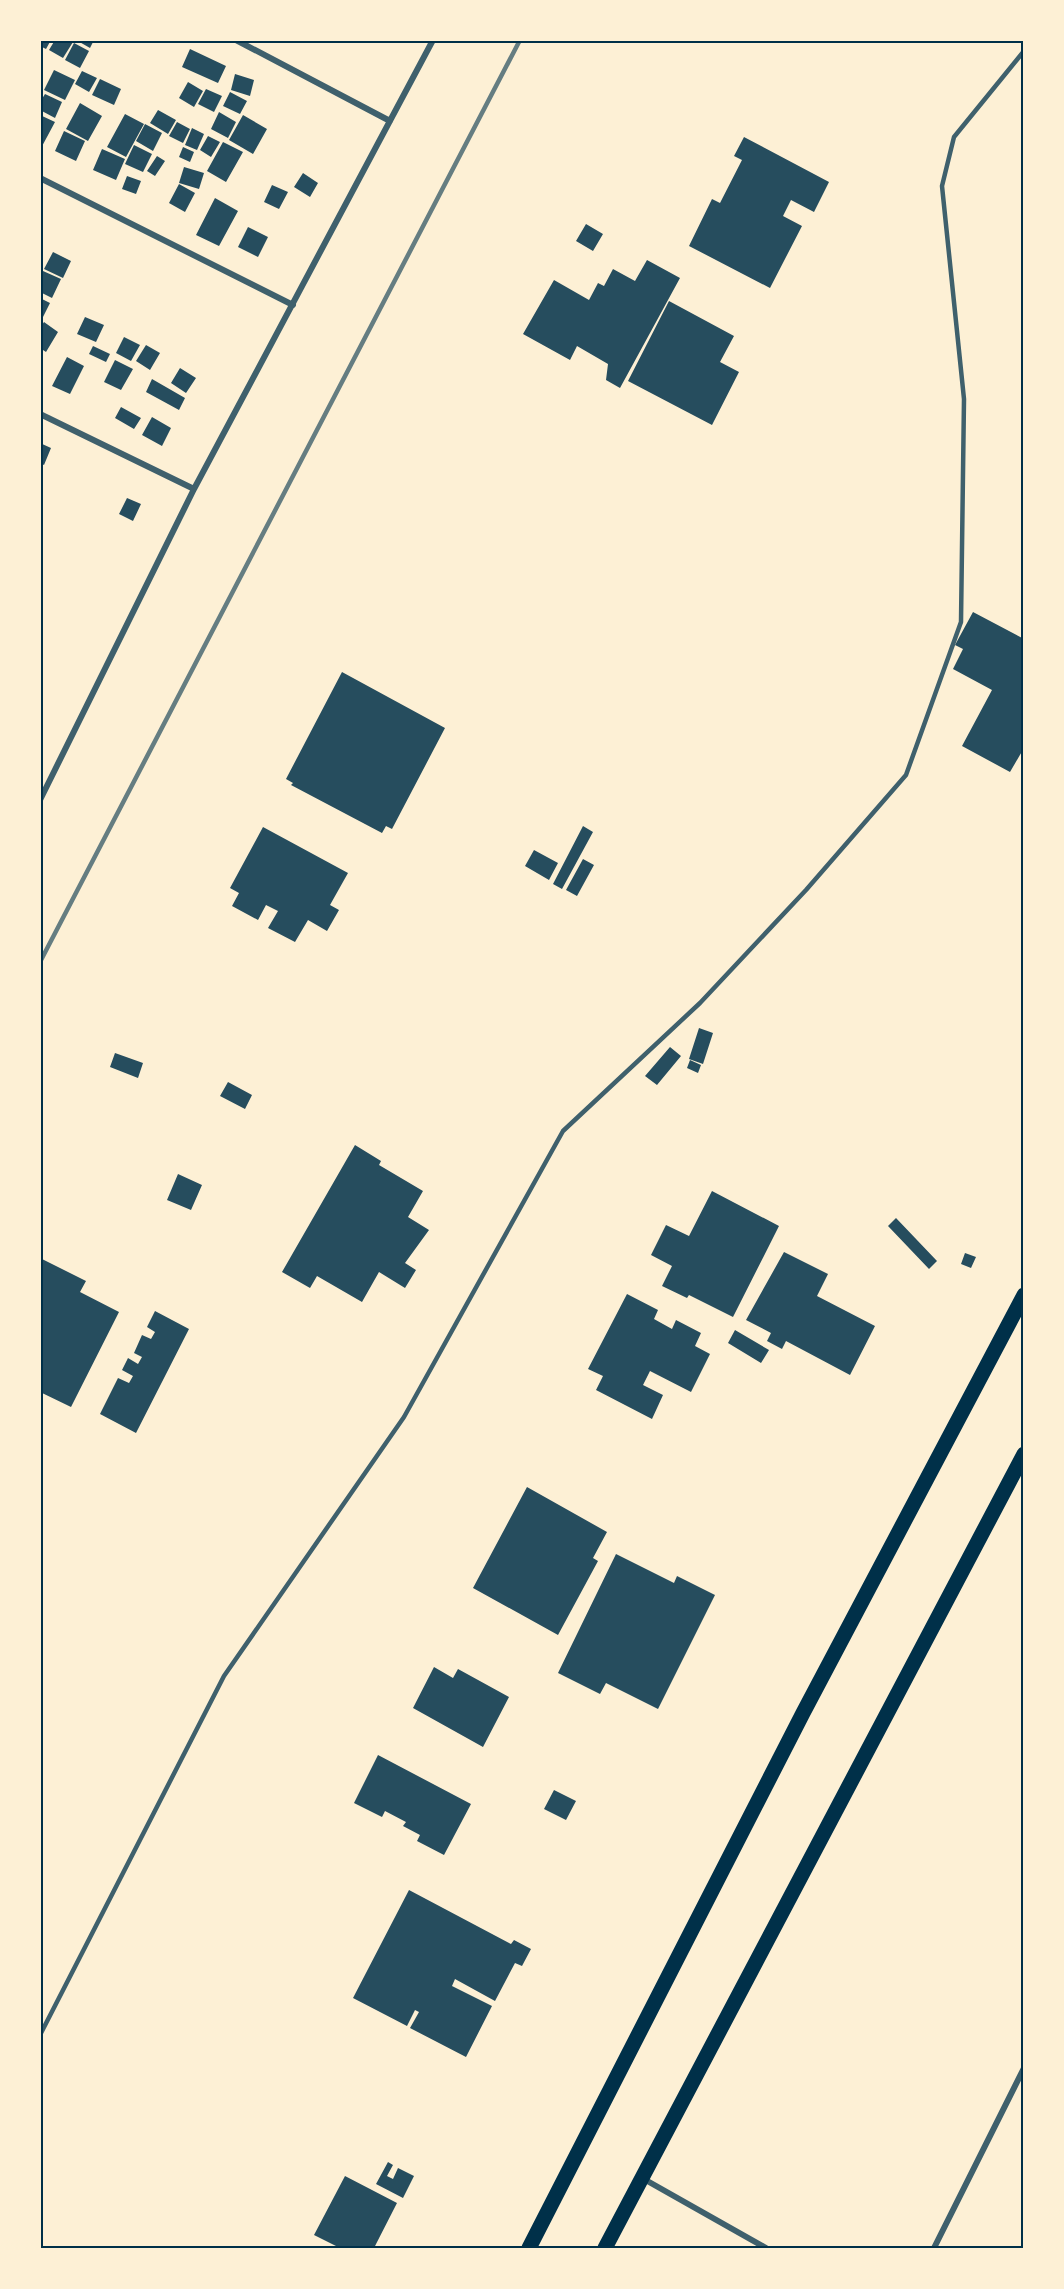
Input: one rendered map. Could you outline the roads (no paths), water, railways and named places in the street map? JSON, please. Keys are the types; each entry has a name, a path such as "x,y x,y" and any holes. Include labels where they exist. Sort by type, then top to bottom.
{"main road":[{"path":"530,2248 808,1702 1023,1295"},
{"path":"605,2248 1023,1454"}],"street":[{"path":"236,40 390,121"},
{"path":"40,800 194,489 433,40"},
{"path":"40,178 292,305"},
{"path":"40,414 194,489"},
{"path":"934,2248 1023,2068"},
{"path":"641,2178 766,2248"}],"lane":[{"path":"40,2035 224,1676 404,1418 563,1131 700,1003 806,890 906,776 961,622 964,399 942,186 954,137 1023,51"}],"railway":[{"path":"40,962 520,40"}]}
